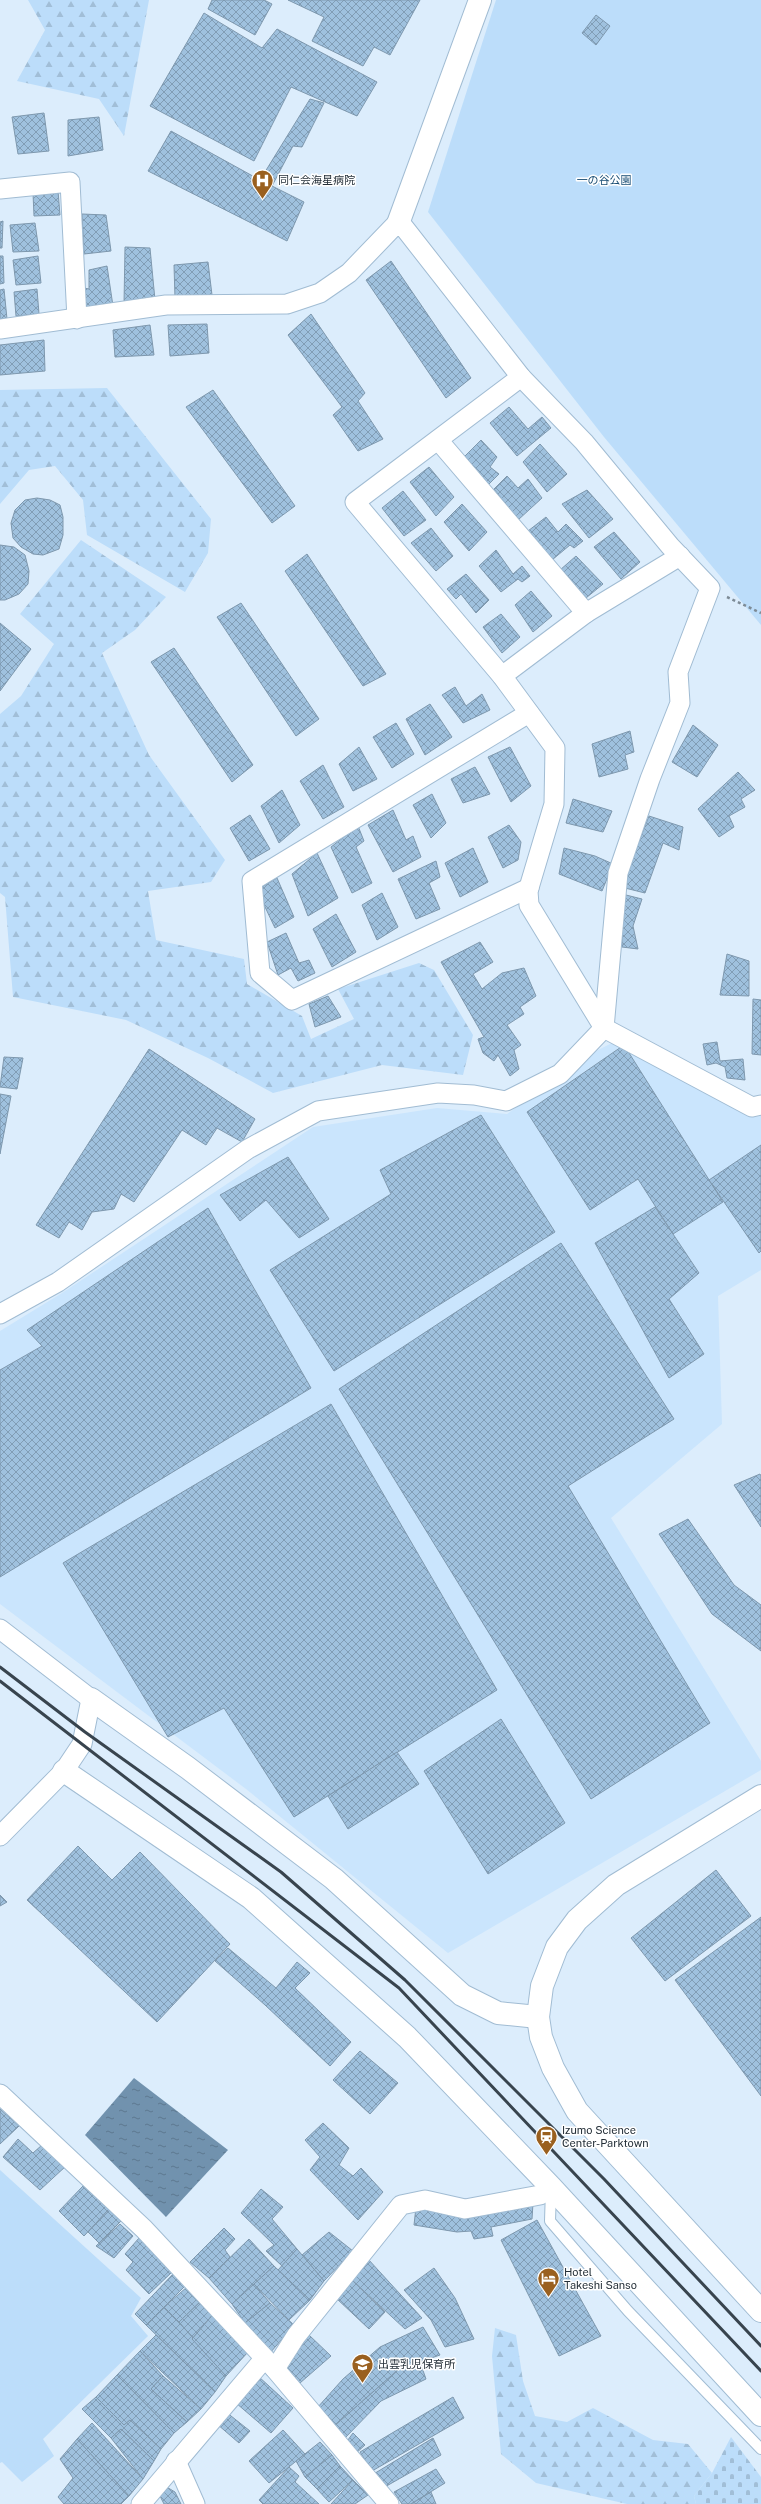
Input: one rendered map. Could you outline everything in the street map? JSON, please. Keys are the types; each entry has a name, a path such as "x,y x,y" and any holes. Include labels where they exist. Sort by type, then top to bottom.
{"street":[{"path":"0,329 166,305 287,304 320,293 349,273 399,221 480,0"},
{"path":"0,189 70,182 77,318"},
{"path":"0,1314 58,1282 248,1149 318,1111 438,1092 474,1095 506,1101 560,1074 604,1028 618,874 650,779 680,703 678,672 710,588 680,556 584,442 521,377 399,221"},
{"path":"521,377 355,502 502,676 554,748 554,804 529,888 529,905 604,1028 752,1106 761,1105"},
{"path":"438,440 586,614"},
{"path":"502,676 586,614 680,556"},
{"path":"529,713 252,881 260,974 292,1000 529,888"},
{"path":"0,1629 91,1700 188,1768 334,1879 462,1995 498,2013 538,2017"},
{"path":"0,1836 64,1771 82,1744 91,1700"},
{"path":"64,1771 251,1898 407,2037 551,2187 761,2414"},
{"path":"761,1796 616,1885 577,1920 556,1947 542,1986 538,2017 541,2037 553,2068 577,2111 761,2312"},
{"path":"0,2094 144,2229 269,2364 384,2502"},
{"path":"140,2504 176,2461 296,2336 401,2206 425,2200 465,2209 540,2195 551,2187"},
{"path":"176,2461 195,2504"}],"lane":[{"path":"551,2187 550,2221 628,2311 761,2449"}],"path":[{"path":"710,588 761,613"}],"shaded area":[{"path":"614,1042 756,1117 761,1116 761,1270 718,1296 722,1424 611,1518 761,1761 761,1770 448,1953 246,1789 0,1604 0,1331 62,1293 313,1127 437,1108 507,1114 598,1050"}],"green space":[{"path":"28,0 149,0 124,136 99,99 17,81 45,30"},
{"name":"一の谷公園","path":"496,0 761,0 761,625 604,437 428,212"},
{"path":"107,388 211,519 208,553 185,592 87,535 83,500 55,466 29,470 0,504 0,390"},
{"path":"81,540 166,597 135,630 102,653 149,755 225,860 211,882 148,891 156,940 244,959 247,984 302,1016 311,1039 354,1019 338,989 419,963 434,970 473,1035 463,1075 382,1065 273,1093 208,1058 126,1020 13,997 5,897 0,893 0,714 21,696 54,644 20,614"},
{"path":"0,2170 141,2298 131,2316 148,2336 43,2439 54,2456 22,2482 2,2462 0,2463"},
{"path":"495,2328 516,2335 523,2381 535,2416 567,2422 593,2408 653,2440 688,2444 712,2473 694,2496 696,2504 627,2504 536,2483 501,2454 492,2356"},
{"path":"731,2437 761,2477 761,2504 696,2504 694,2496 712,2473"}],"water":[{"path":"134,2078 228,2150 166,2217 85,2135"}],"building":[{"path":"212,0 264,0 272,4 255,35 208,9"},
{"path":"288,0 420,0 390,55 374,47 363,66 312,41 324,17"},
{"path":"204,13 262,48 277,29 377,82 357,116 291,87 254,161 150,106"},
{"path":"596,15 610,26 596,45 582,33"},
{"path":"310,99 324,103 302,147 293,146 272,186 304,202 287,241 148,171 171,131 260,180"},
{"path":"44,113 49,151 18,154 12,117"},
{"path":"99,117 103,150 68,156 68,120"},
{"path":"58,191 60,215 34,216 33,193"},
{"path":"82,214 106,215 111,251 84,254"},
{"path":"3,221 2,248 0,248 0,222"},
{"path":"35,223 39,251 13,252 10,225"},
{"path":"125,247 150,248 155,300 124,304"},
{"path":"0,256 3,256 4,283 0,284"},
{"path":"38,256 41,283 16,285 13,260"},
{"path":"391,261 471,378 446,398 366,280"},
{"path":"208,262 212,295 175,298 174,265"},
{"path":"107,266 113,306 86,309 84,288 89,289 89,270"},
{"path":"4,289 7,319 0,320 0,290"},
{"path":"37,289 39,314 16,316 14,292"},
{"path":"311,314 365,393 358,401 383,439 358,451 333,415 342,407 288,335"},
{"path":"207,324 209,353 170,356 168,325"},
{"path":"150,325 154,355 115,357 113,330"},
{"path":"44,340 45,371 0,375 0,345"},
{"path":"213,390 295,506 272,523 186,407"},
{"path":"509,407 528,429 542,417 551,428 517,456 490,423"},
{"path":"481,440 497,457 490,467 499,474 487,486 464,457"},
{"path":"540,444 567,474 547,492 523,462"},
{"path":"429,467 454,497 436,516 410,482"},
{"path":"507,476 518,488 528,479 542,498 518,520 494,489"},
{"path":"587,490 613,519 589,538 562,504"},
{"path":"403,491 426,520 404,536 382,508"},
{"path":"37,498 50,500 60,505 63,517 63,535 59,549 43,555 33,554 21,547 13,538 11,523 15,510 25,500"},
{"path":"462,504 487,532 469,551 444,522"},
{"path":"546,517 558,532 566,524 583,541 574,548 570,545 552,560 528,531"},
{"path":"431,528 453,556 436,571 411,543"},
{"path":"614,532 640,562 621,579 594,547"},
{"path":"0,545 14,547 25,555 29,571 28,584 19,594 5,600 0,600"},
{"path":"496,550 513,574 522,566 530,576 522,582 518,579 501,592 479,566"},
{"path":"307,554 386,674 363,686 285,571"},
{"path":"576,556 603,584 586,598 560,570"},
{"path":"466,574 489,600 476,613 461,594 456,599 447,589"},
{"path":"531,591 552,616 533,632 515,605"},
{"path":"241,603 319,719 296,736 217,617"},
{"path":"501,614 520,637 502,653 483,627"},
{"path":"0,623 31,649 0,691"},
{"path":"174,648 253,765 232,782 151,662"},
{"path":"455,687 466,706 482,694 490,710 463,723 442,695"},
{"path":"430,704 452,737 425,755 406,719"},
{"path":"396,723 414,754 392,768 373,737"},
{"path":"693,725 718,745 697,777 672,762"},
{"path":"630,731 634,752 625,755 628,769 599,777 592,744"},
{"path":"359,747 377,779 353,791 339,764"},
{"path":"510,747 531,786 511,802 488,757"},
{"path":"323,765 344,807 323,819 300,781"},
{"path":"475,767 490,794 463,803 451,779"},
{"path":"738,772 755,790 741,799 745,807 729,816 734,827 719,837 698,809"},
{"path":"282,790 300,825 279,843 261,806"},
{"path":"432,794 446,823 431,838 413,805"},
{"path":"573,799 612,811 603,832 566,823"},
{"path":"393,810 406,840 413,836 421,857 393,872 368,825"},
{"path":"250,815 270,849 249,861 230,828"},
{"path":"649,816 683,827 679,850 663,843 645,893 621,887"},
{"path":"509,825 521,842 518,860 503,868 488,837"},
{"path":"358,826 364,841 356,847 372,883 352,893 331,847"},
{"path":"473,848 488,882 460,897 445,863"},
{"path":"564,848 595,856 613,864 602,891 559,874"},
{"path":"317,853 338,898 308,916 292,874"},
{"path":"436,861 440,877 429,883 440,909 416,919 398,879"},
{"path":"277,878 294,917 275,928 257,890"},
{"path":"382,893 398,927 377,940 362,905"},
{"path":"622,894 642,899 633,926 638,949 622,947"},
{"path":"336,914 356,952 332,967 313,929"},
{"path":"286,933 299,963 309,960 315,973 298,981 291,968 278,975 267,942"},
{"path":"480,942 493,962 473,974 482,989 502,973 524,968 536,996 520,1007 524,1014 507,1025 521,1045 514,1050 519,1069 510,1076 498,1055 494,1061 483,1053 478,1039 484,1037 441,962"},
{"path":"727,954 749,961 749,996 720,995"},
{"path":"328,996 341,1017 315,1027 309,1004"},
{"path":"753,999 761,1000 761,1055 752,1054"},
{"path":"717,1042 720,1061 743,1059 745,1080 727,1078 725,1067 716,1063 707,1065 703,1044"},
{"path":"624,1045 723,1202 673,1234 638,1179 590,1210 527,1112"},
{"path":"149,1049 255,1119 242,1142 217,1128 206,1145 182,1130 134,1202 121,1194 114,1209 92,1212 82,1230 69,1222 59,1238 36,1225"},
{"path":"4,1057 23,1058 17,1089 0,1087"},
{"path":"0,1094 11,1096 0,1154"},
{"path":"481,1115 555,1232 334,1371 270,1270 391,1194 380,1170"},
{"path":"761,1145 761,1251 759,1253 709,1180"},
{"path":"288,1157 329,1219 299,1238 266,1200 240,1221 220,1195"},
{"path":"655,1207 699,1273 669,1299 704,1354 669,1378 595,1243"},
{"path":"208,1208 311,1388 0,1577 0,1370 42,1346 27,1330"},
{"path":"561,1243 674,1419 568,1486 710,1723 591,1799 339,1389"},
{"path":"331,1404 497,1690 294,1817 224,1708 168,1737 63,1563"},
{"path":"760,1474 761,1476 761,1527 734,1485"},
{"path":"688,1519 734,1585 761,1605 761,1651 712,1614 659,1534"},
{"path":"501,1719 565,1823 488,1874 424,1771"},
{"path":"397,1752 419,1784 348,1829 328,1796"},
{"path":"78,1846 112,1880 140,1852 230,1944 157,2022 27,1900"},
{"path":"716,1870 751,1916 665,1981 631,1938"},
{"path":"0,1895 7,1902 0,1906"},
{"path":"761,1917 761,2096 675,1980"},
{"path":"228,1948 276,1988 297,1962 310,1973 295,1988 351,2042 330,2066 265,2005 215,1961"},
{"path":"360,2051 398,2083 370,2114 333,2080"},
{"path":"0,2109 19,2126 0,2144"},
{"path":"323,2123 349,2148 339,2165 353,2176 361,2168 383,2192 358,2220 310,2170 320,2157 305,2140"},
{"path":"18,2139 33,2153 42,2145 66,2166 40,2190 3,2157"},
{"path":"83,2186 109,2209 84,2236 59,2211"},
{"path":"261,2189 283,2207 272,2219 297,2249 282,2266 266,2251 274,2245 241,2213"},
{"path":"533,2203 532,2219 491,2227 493,2236 474,2239 471,2231 457,2232 414,2225 416,2207"},
{"path":"109,2209 121,2221 99,2243 88,2232"},
{"path":"537,2220 601,2336 559,2356 501,2240"},
{"path":"120,2224 133,2236 114,2258 96,2246"},
{"path":"224,2228 235,2239 225,2250 230,2257 209,2278 190,2262"},
{"path":"329,2232 353,2251 324,2281 302,2255"},
{"path":"139,2238 172,2272 149,2294 126,2270 133,2262 125,2254"},
{"path":"249,2239 274,2266 232,2304 209,2278"},
{"path":"297,2249 324,2281 310,2300 278,2270"},
{"path":"368,2259 422,2318 405,2329 352,2280"},
{"path":"274,2266 310,2300 289,2320 254,2284"},
{"path":"434,2268 455,2298 474,2339 445,2347 431,2320 404,2290"},
{"path":"174,2273 185,2286 146,2325 135,2314"},
{"path":"352,2280 385,2312 369,2329 336,2298"},
{"path":"254,2284 270,2303 245,2323 232,2304"},
{"path":"187,2287 202,2300 179,2322 164,2307"},
{"path":"202,2300 215,2312 192,2339 179,2322"},
{"path":"270,2303 294,2325 270,2353 245,2323"},
{"path":"164,2307 226,2376 215,2392 146,2325"},
{"path":"215,2312 249,2351 226,2376 192,2339"},
{"path":"423,2327 440,2355 399,2369 332,2428 317,2408 343,2379 380,2347"},
{"path":"156,2335 215,2392 201,2409 140,2351"},
{"path":"309,2335 331,2356 300,2383 284,2367"},
{"path":"140,2351 163,2376 151,2389 187,2422 174,2433 117,2375"},
{"path":"420,2362 426,2379 381,2401 343,2440 332,2428 399,2369"},
{"path":"117,2375 174,2433 161,2449 130,2420 124,2425 96,2397"},
{"path":"163,2376 201,2409 187,2422 151,2389"},
{"path":"258,2376 293,2408 271,2433 236,2403"},
{"path":"96,2397 124,2425 130,2420 161,2449 154,2461 121,2429 111,2438 82,2409"},
{"path":"453,2397 464,2418 372,2471 360,2452"},
{"path":"226,2412 250,2431 239,2443 217,2424"},
{"path":"92,2423 143,2479 129,2496 77,2439"},
{"path":"121,2429 154,2461 143,2479 111,2438"},
{"path":"283,2430 305,2454 269,2483 249,2461"},
{"path":"353,2433 365,2445 354,2455 345,2444"},
{"path":"433,2438 441,2455 383,2488 372,2475"},
{"path":"77,2439 129,2496 121,2504 64,2504 58,2497 73,2478 60,2459"},
{"path":"320,2442 332,2455 305,2477 296,2461"},
{"path":"332,2455 340,2466 317,2489 305,2477"},
{"path":"340,2466 353,2480 329,2502 317,2489"},
{"path":"289,2467 299,2476 295,2482 319,2504 263,2504 259,2500"},
{"path":"436,2469 445,2483 411,2504 402,2504 394,2492"},
{"path":"353,2480 368,2495 355,2504 331,2504"},
{"path":"165,2486 175,2492 181,2504 164,2504 160,2496"},
{"path":"431,2492 436,2504 411,2504"}],"railway":[{"path":"0,1667 85,1732 281,1872 405,1980 604,2179 761,2346"},
{"path":"0,1681 399,1988 761,2371"}],"place":[{"name":"同仁会海星病院","path":"263,200"},
{"name":"Izumo Science Center-Parktown","path":"546,2156"},
{"name":"Hotel Takeshi Sanso","path":"548,2298"},
{"name":"出雲乳児保育所","path":"362,2384"}]}
